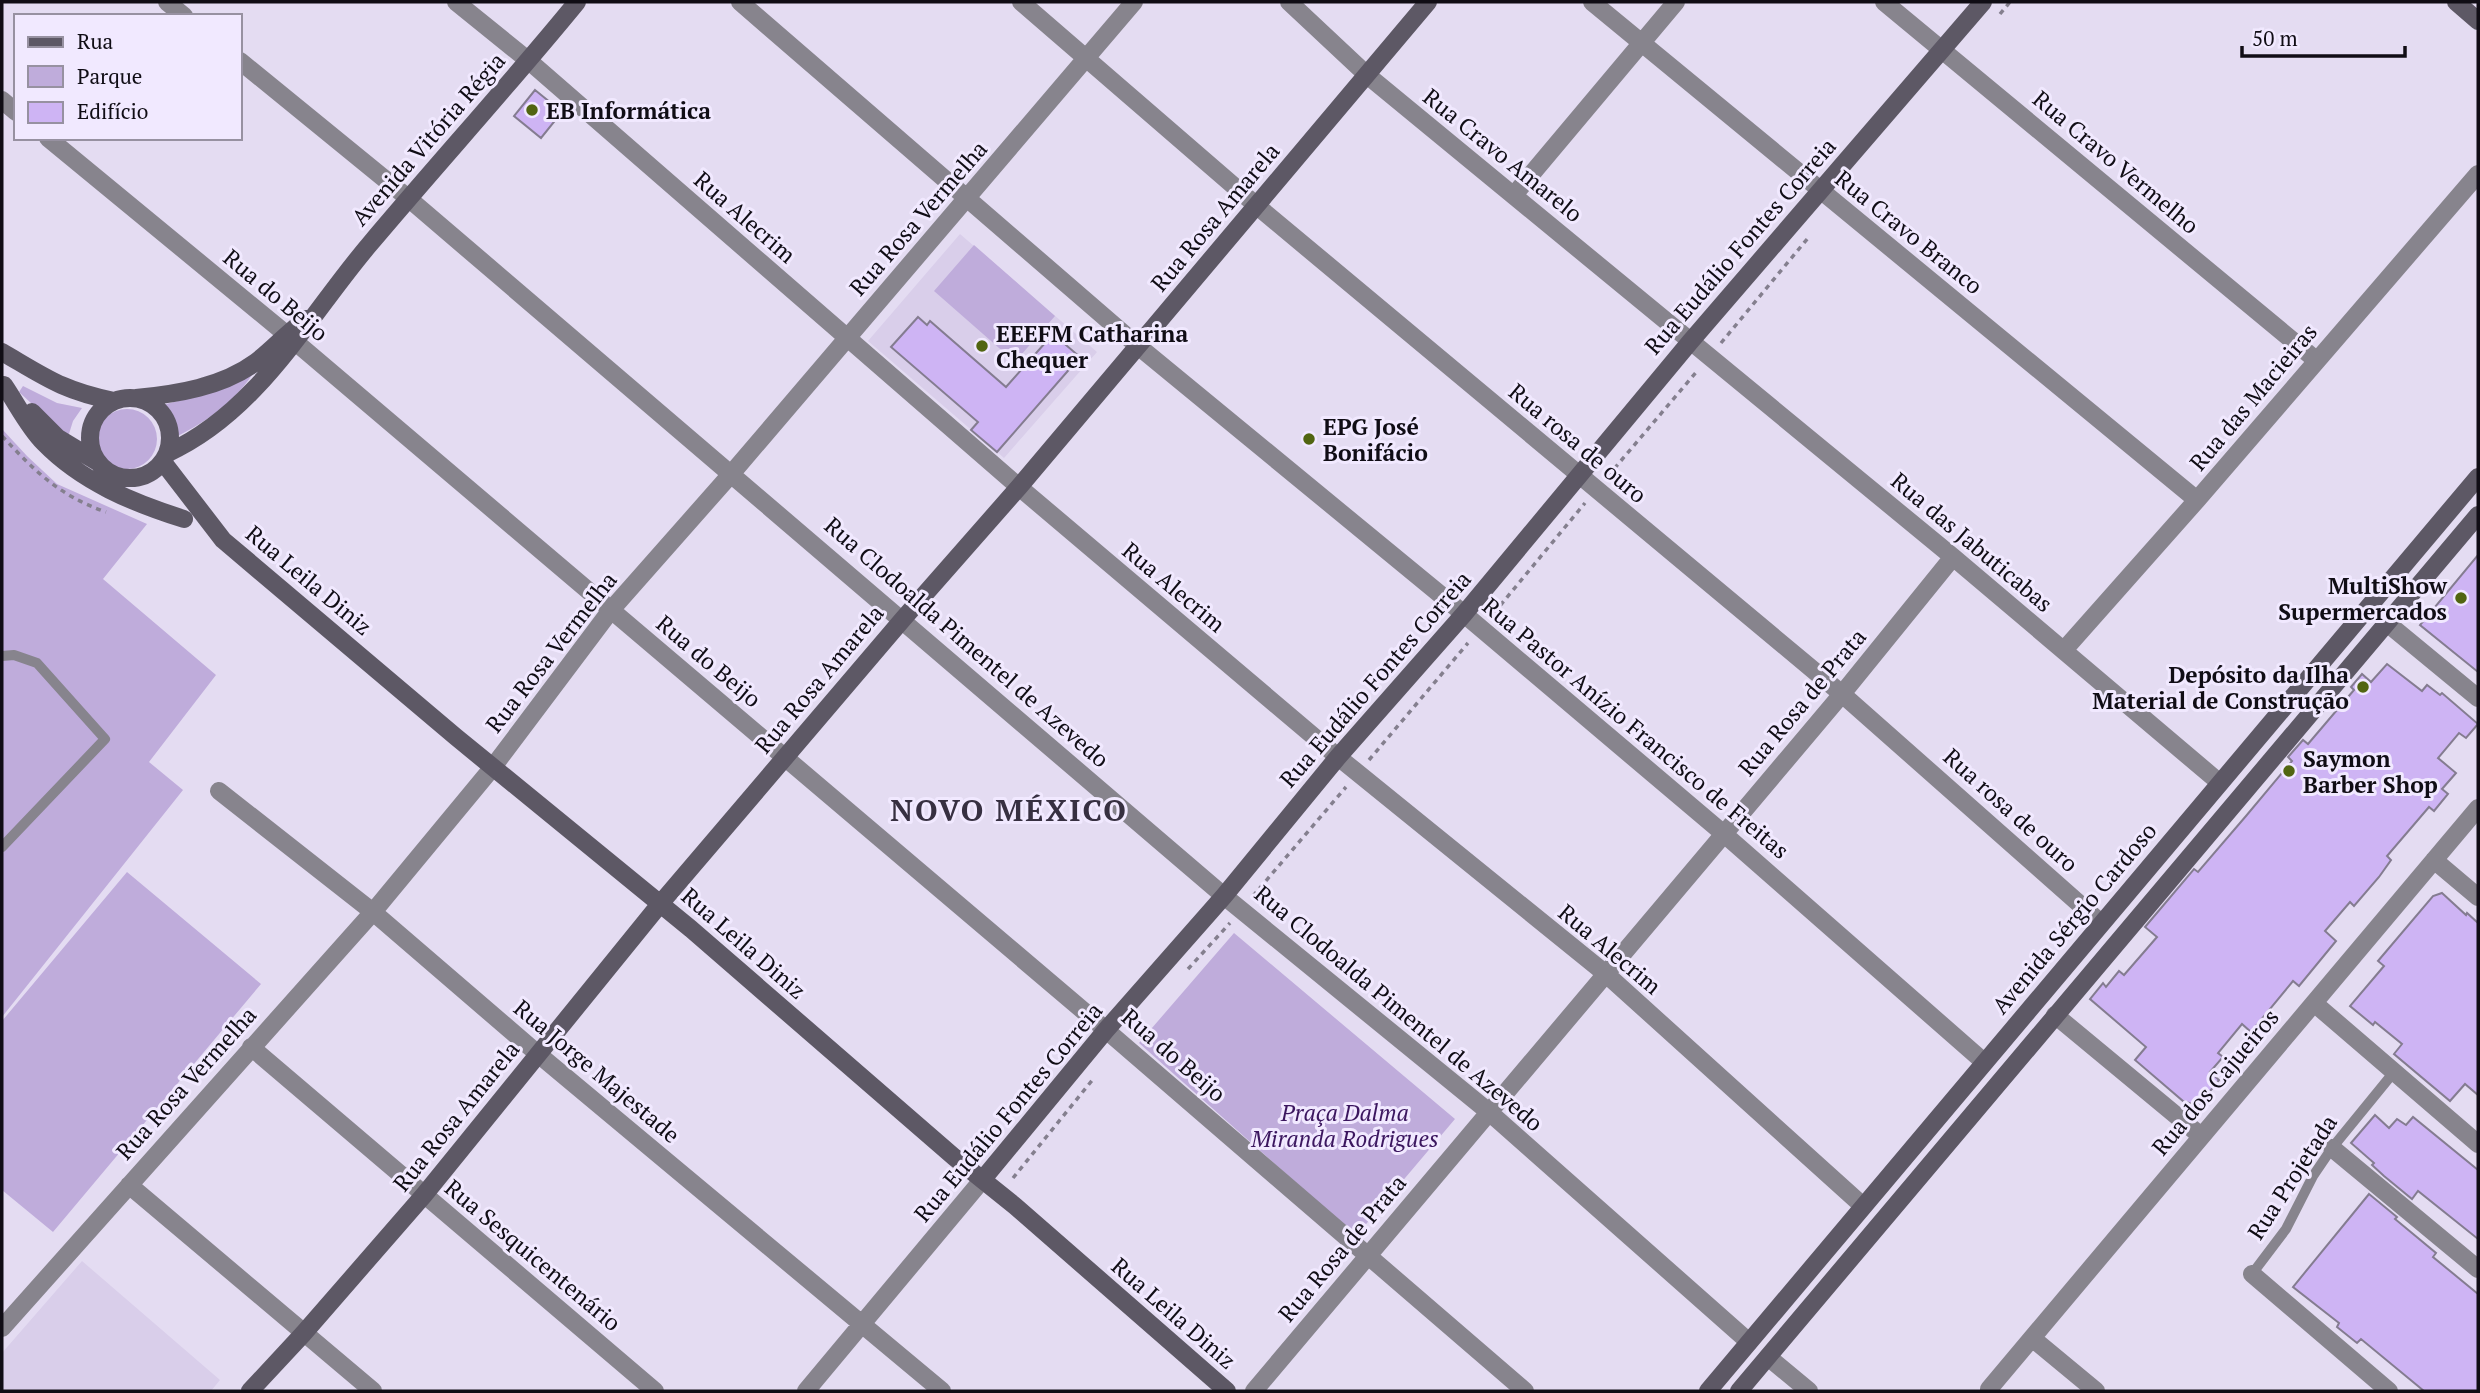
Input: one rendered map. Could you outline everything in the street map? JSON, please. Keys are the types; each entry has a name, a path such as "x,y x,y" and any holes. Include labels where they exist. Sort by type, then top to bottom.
{"street":[{"path":"167,2 182,14"},
{"name":"Rua Alecrim","path":"456,2 528,61 1019,487 1338,757 1605,974 1863,1206"},
{"name":"Avenida Vitória Régia","path":"165,457 209,430 238,406 408,198 577,2"},
{"name":"Rua Pastor Anízio Francisco de Freitas","path":"740,2 1138,346 1464,614 1724,834 1984,1062"},
{"name":"Rua rosa de ouro","path":"1021,2 1257,206 1842,694 2101,923"},
{"name":"Rua Rosa Vermelha","path":"2,1328 373,912 493,767 611,610 732,474 1135,2"},
{"name":"Rua Cravo Amarelo","path":"1289,2 1367,75 1690,342"},
{"name":"Rua Rosa Amarela","path":"250,1391 424,1195 660,904 1019,487 1428,2"},
{"name":"Rua Cravo Branco","path":"1592,2 2197,500"},
{"path":"1514,195 1676,2"},
{"name":"Rua Cravo Vermelho","path":"1884,2 2316,360"},
{"name":"Rua Eudálio Fontes Correia","path":"806,1391 1106,1030 1224,896 1338,757 1464,614 1690,342 1983,2"},
{"path":"2456,2 2478,21"},
{"name":"Rua Clodoalda Pimentel de Azevedo","path":"242,63 408,198 1224,896 1489,1112 1749,1342"},
{"name":"Rua do Beijo","path":"50,140 291,338 785,757 1525,1391"},
{"name":"Rua das Macieiras","path":"2064,650 2478,174"},
{"name":"Avenida Vitória Régia","path":"121,400 206,386 227,379 291,338"},
{"name":"Rua das Jabuticabas","path":"1690,342 1953,557 2220,783"},
{"path":"2,352 56,384 83,395 142,400 154,406 169,427 170,440 165,457 145,476 134,478 111,474 96,461 58,438 3,384"},
{"path":"3,384 43,442 83,476 136,503 184,519"},
{"path":"96,461 90,444 91,427 99,412 121,400"},
{"name":"Rua Leila Diniz","path":"165,457 223,540"},
{"name":"Rua Leila Diniz","path":"111,474 223,540 660,904 1227,1391"},
{"name":"Avenida Sérgio Cardoso","path":"1708,1391 2478,477"},
{"name":"Avenida Sérgio Cardoso","path":"1739,1391 2478,514"},
{"name":"Rua Rosa de Prata","path":"1254,1391 1842,694 1953,557"},
{"path":"2368,608 2478,698"},
{"path":"2315,670 2334,685"},
{"path":"2220,783 2238,799"},
{"name":"Rua Jorge Majestade","path":"219,791 373,912 538,1054 942,1391"},
{"name":"Rua dos Cajueiros","path":"1989,1389 2478,808"},
{"path":"2160,854 2178,870"},
{"path":"2434,860 2478,897"},
{"path":"2101,923 2119,939"},
{"path":"2036,1000 2201,1136"},
{"path":"2314,1003 2478,1144"},
{"name":"Rua Sesquicentenário","path":"251,1047 655,1391"},
{"path":"1984,1062 2002,1078"},
{"path":"2332,1148 2478,1269"},
{"path":"128,1185 373,1391"},
{"path":"1863,1206 1881,1221"},
{"path":"1808,1270 1826,1285"},
{"path":"2252,1274 2389,1391"},
{"path":"2032,1338 2096,1391"},
{"path":"1749,1342 1809,1391"}],"lane":[{"path":"2,656 14,655 37,663 105,739 2,847"},
{"name":"Rua Projetada","path":"2252,1274 2286,1229 2332,1148 2394,1072"}],"path":[{"path":"2,436 42,478 78,502 109,513"}],"shaded area":[{"name":"EEEFM Catharina Chequer","path":"960,234 1097,352 1004,458 868,341"},
{"path":"82,1261 220,1380 211,1391 2,1391 2,1353"}],"green space":[{"path":"974,245 1055,316 1015,362 934,291"},
{"path":"256,369 240,391 221,409 176,437 170,414 162,405 182,400"},
{"path":"23,386 57,403 82,408 73,421 68,437 19,392"},
{"path":"121,409 133,409 152,422 157,439 155,451 144,464 133,469 121,469 102,456 97,445 97,433 110,414"},
{"path":"2,429 57,484 147,524 103,579 216,675 149,762 183,790 2,1017"},
{"path":"127,872 261,984 53,1232 2,1190 2,1021"},
{"name":"Praça Dalma Miranda Rodrigues","path":"1234,933 1455,1119 1356,1236 1139,1043"}],"building":[{"path":"535,90 562,112 541,138 514,116"},
{"path":"918,317 927,325 930,321 1006,387 1053,334 1080,357 997,452 971,430 978,422 891,347"},
{"name":"MultiShow Supermercados","path":"2478,555 2478,672 2420,625"},
{"path":"2387,664 2422,691 2427,685 2440,695 2442,693 2478,724 2466,738 2459,733 2438,758 2456,773 2442,789 2448,794 2434,811 2429,807 2387,856 2391,860 2379,877 2354,906 2350,902 2325,931 2336,941 2299,986 2293,981 2251,1032 2242,1024 2218,1053 2223,1057 2210,1072 2219,1080 2198,1106 2183,1101 2135,1060 2146,1047 2090,999 2103,983 2106,987 2119,971 2124,975 2157,937 2145,927 2194,869 2198,872 2246,816 2292,761 2288,757 2303,740 2308,744 2354,690 2351,687 2362,674 2371,682"},
{"path":"2442,893 2478,923 2478,1095 2465,1084 2450,1101 2394,1054 2402,1044 2350,1006 2384,966 2378,961 2433,896"},
{"path":"2375,1115 2389,1128 2397,1119 2406,1125 2413,1117 2478,1170 2478,1239 2418,1191 2412,1199 2351,1143"},
{"path":"2369,1194 2436,1253 2433,1257 2478,1294 2478,1391 2424,1391 2361,1339 2357,1343 2337,1327 2339,1323 2293,1287"}],"place":[{"name":"EB Informática","path":"532,110"},
{"name":"EEEFM Catharina Chequer","path":"982,346"},
{"name":"EPG José Bonifácio","path":"1309,439"},
{"name":"MultiShow Supermercados","path":"2461,598"},
{"name":"Depósito da Ilha Material de Construção","path":"2363,687"},
{"name":"Saymon Barber Shop","path":"2289,771"}],"district":[{"name":"NOVO MÉXICO","path":"1009,810"}]}
